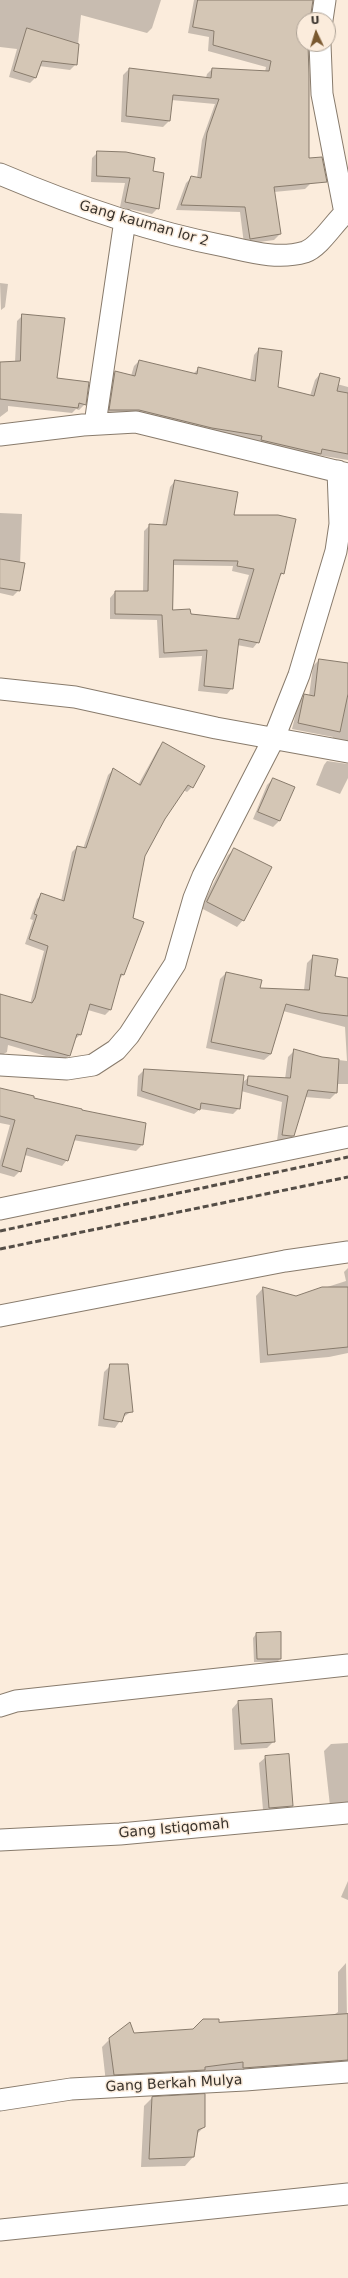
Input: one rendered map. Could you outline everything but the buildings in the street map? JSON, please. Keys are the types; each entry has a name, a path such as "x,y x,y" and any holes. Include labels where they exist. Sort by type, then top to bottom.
{"street":[{"path":"323,12 325,0"},
{"path":"320,52 322,94 346,211"},
{"name":"Gang kauman lor 2","path":"0,174 59,200 176,237 271,256 306,252 314,246 346,211"},
{"path":"95,424 125,220"},
{"path":"0,435 95,424 136,422 153,424 343,472 340,524 336,551 299,675 274,738 203,876 186,925 175,964 129,1035 116,1050 92,1065 67,1068 0,1065"},
{"path":"0,689 75,697 216,728 348,752"},
{"path":"0,1209 348,1136"},
{"path":"0,1316 285,1261 348,1252"},
{"path":"0,1706 16,1701 348,1665"},
{"name":"Gang Istiqomah","path":"0,1840 120,1834 348,1813"},
{"name":"Gang Berkah Mulya","path":"0,2100 71,2089 245,2080 348,2072"},
{"path":"0,2230 348,2194"}],"railway":[{"path":"0,1231 348,1157"},
{"path":"0,1249 348,1177"}]}
